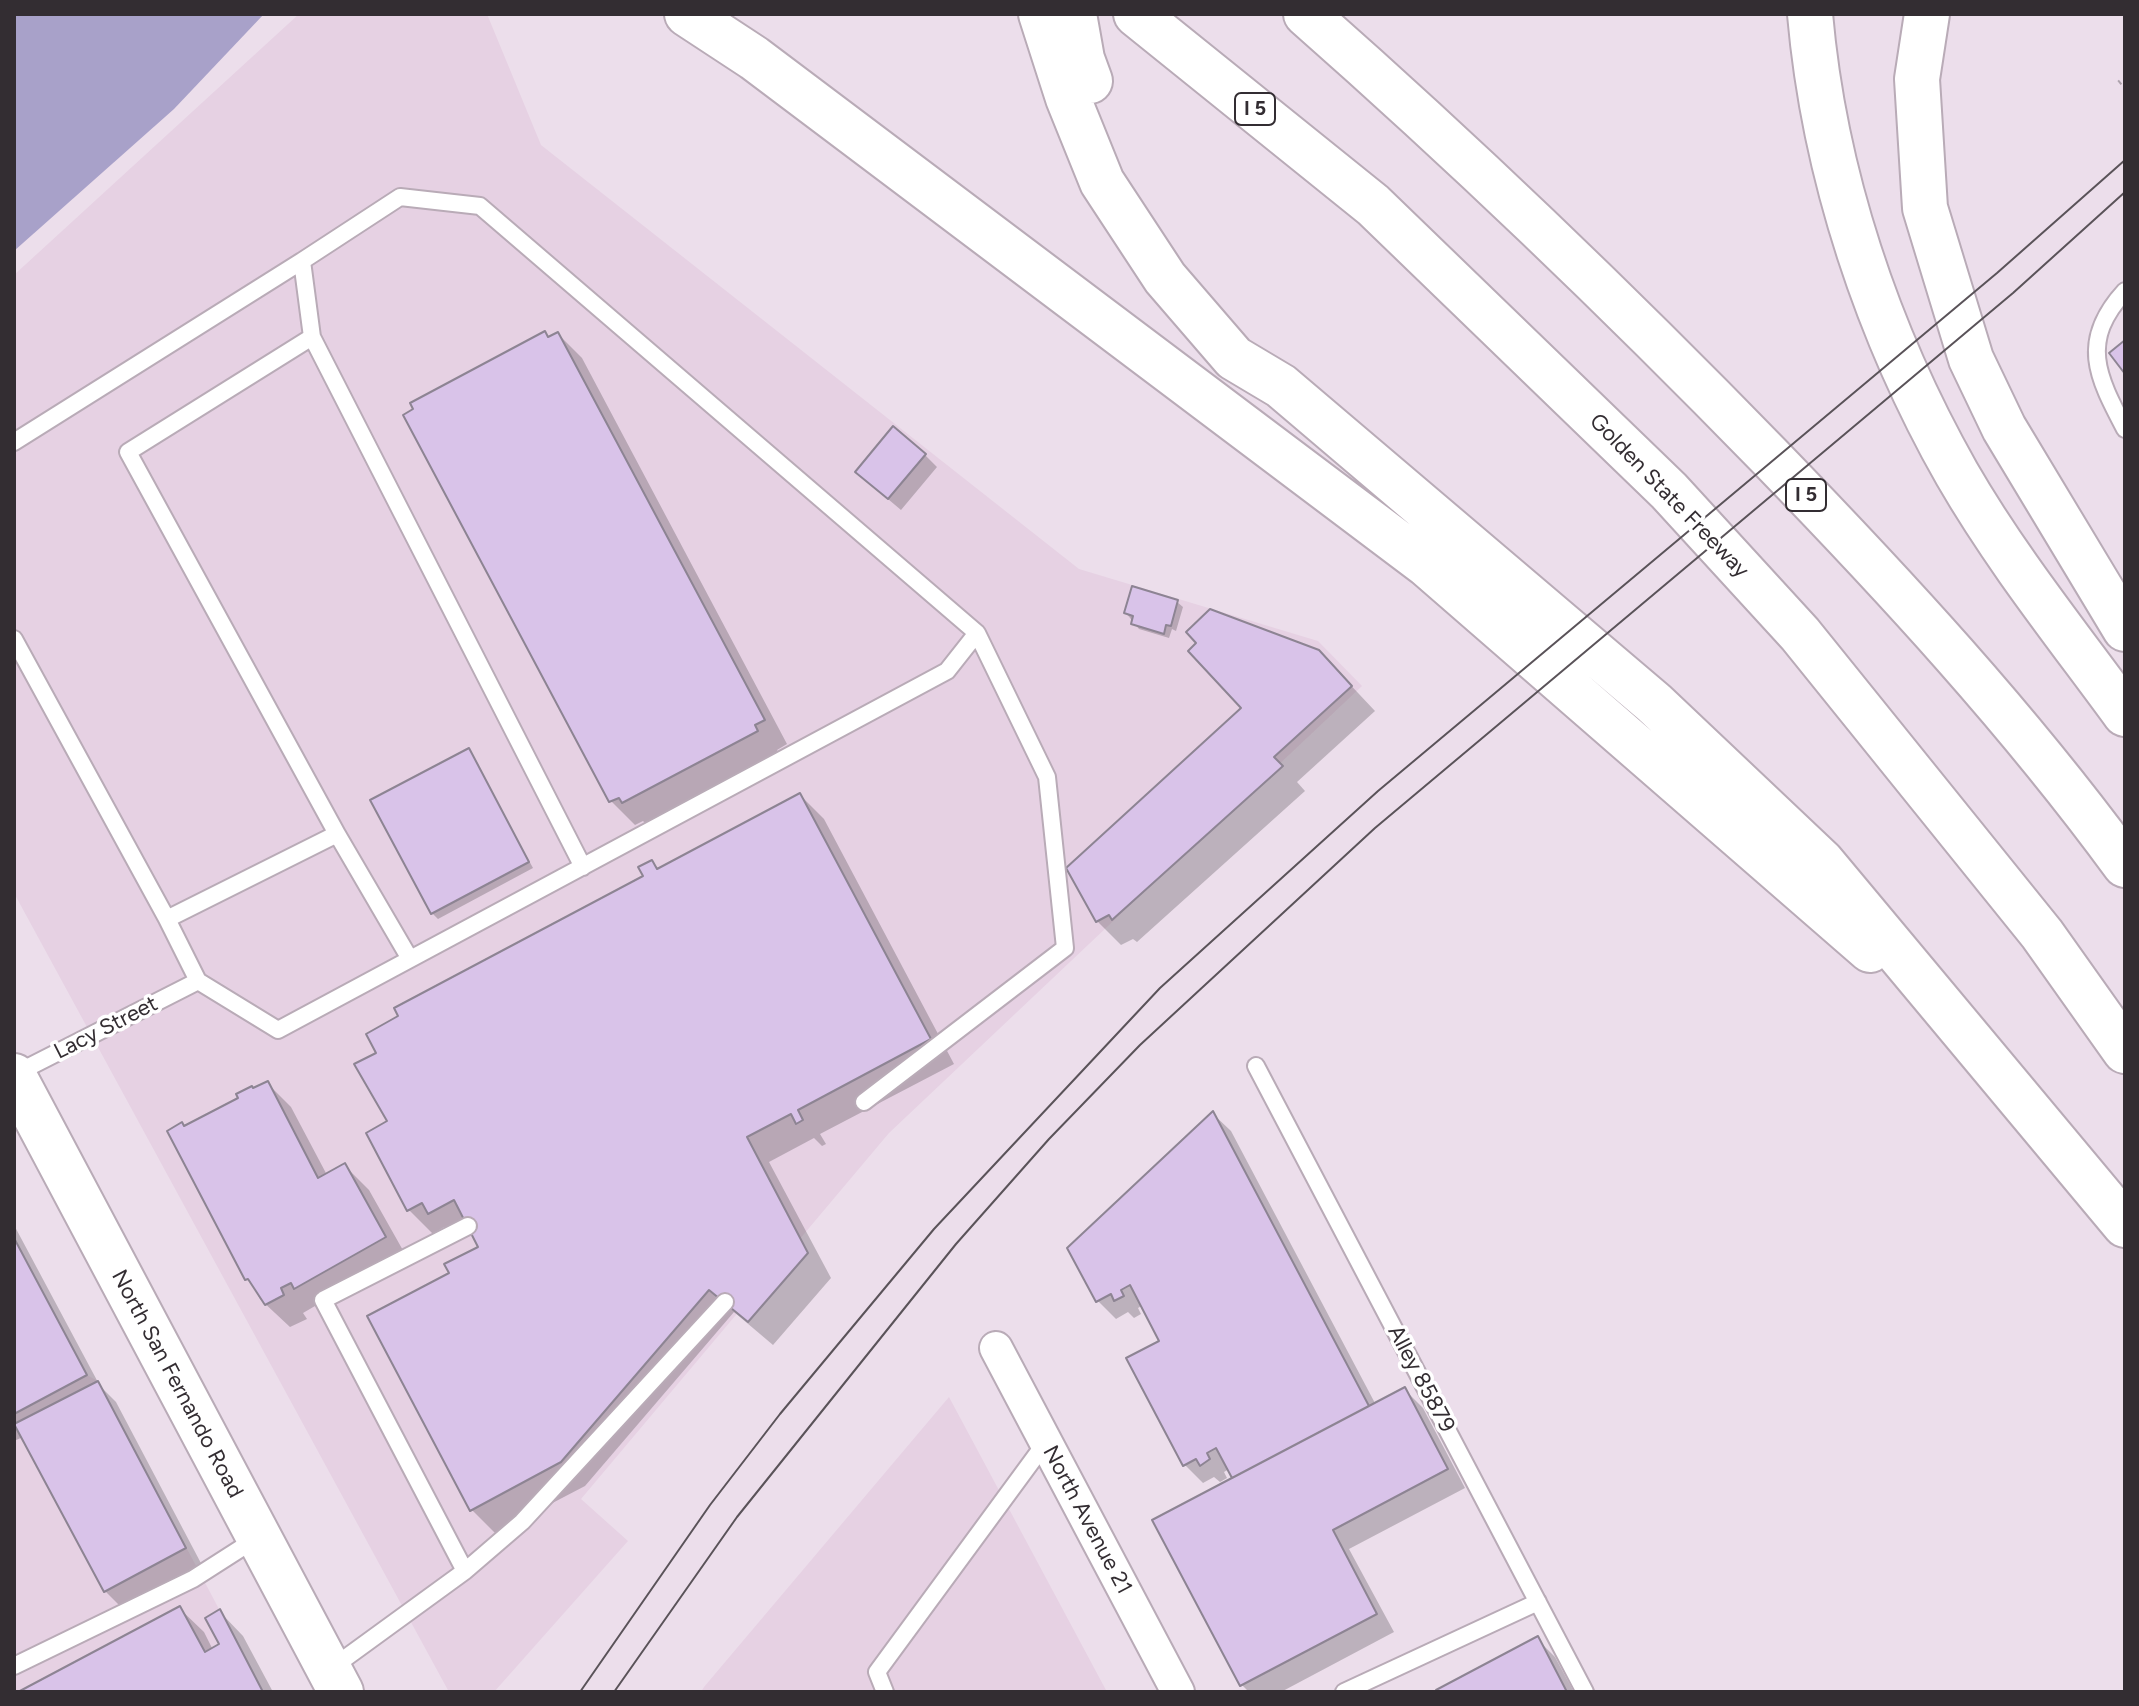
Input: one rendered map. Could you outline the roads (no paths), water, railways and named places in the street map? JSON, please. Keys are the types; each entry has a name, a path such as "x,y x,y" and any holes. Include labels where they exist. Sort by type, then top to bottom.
{"main road":[{"path":"687,14 754,58 1426,564 1652,758 1833,922 1933,998"},
{"path":"1041,14 1068,98 1102,182 1165,278 1234,358 1281,386 1699,746 1822,862 1933,998 2088,1176 2125,1225"},
{"path":"1074,14 1082,59 1119,153 1179,254 1254,340 1281,386"},
{"name":"Golden State Freeway","path":"1136,14 1373,205 1669,491 1800,634 2042,934 2125,1051"},
{"name":"I 5","path":"1306,14 1460,149 1675,360 1906,598 2071,791 2125,865"},
{"path":"1810,14 1823,111 1858,249 1929,422 1959,477 2016,565 2125,714"},
{"path":"1927,14 1917,79 1925,208 1971,359 2004,428 2125,629"},
{"name":"North San Fernando Road","path":"14,1075 335,1681"}],"street":[{"name":"North Avenue 21","path":"996,1348 1178,1692"}],"lane":[{"path":"14,442 400,197 480,206 977,633 1047,777 1065,948 864,1102"},
{"path":"302,261 312,337 583,867"},
{"path":"2125,291 2113,304 2096,350 2102,386 2125,429"},
{"path":"312,337 128,452 337,834 410,959"},
{"path":"14,639 198,981 278,1030 947,671 977,633"},
{"path":"167,919 337,834"},
{"name":"Lacy Street","path":"14,1075 198,981"},
{"name":"Alley 85879","path":"1256,1066 1585,1692"},
{"path":"465,1571 323,1300 468,1226"},
{"path":"335,1681 522,1522 725,1302"},
{"path":"885,1692 877,1672 1046,1442"},
{"path":"14,1666 193,1579 259,1537"},
{"path":"1344,1692 1538,1602"}],"tram line":[{"path":"580,1692 710,1505 780,1414 934,1229 1160,988 1378,791 1997,273 2125,160"},
{"path":"614,1692 737,1517 956,1244 1049,1139 1140,1045 1375,828 2013,293 2125,192"}]}
